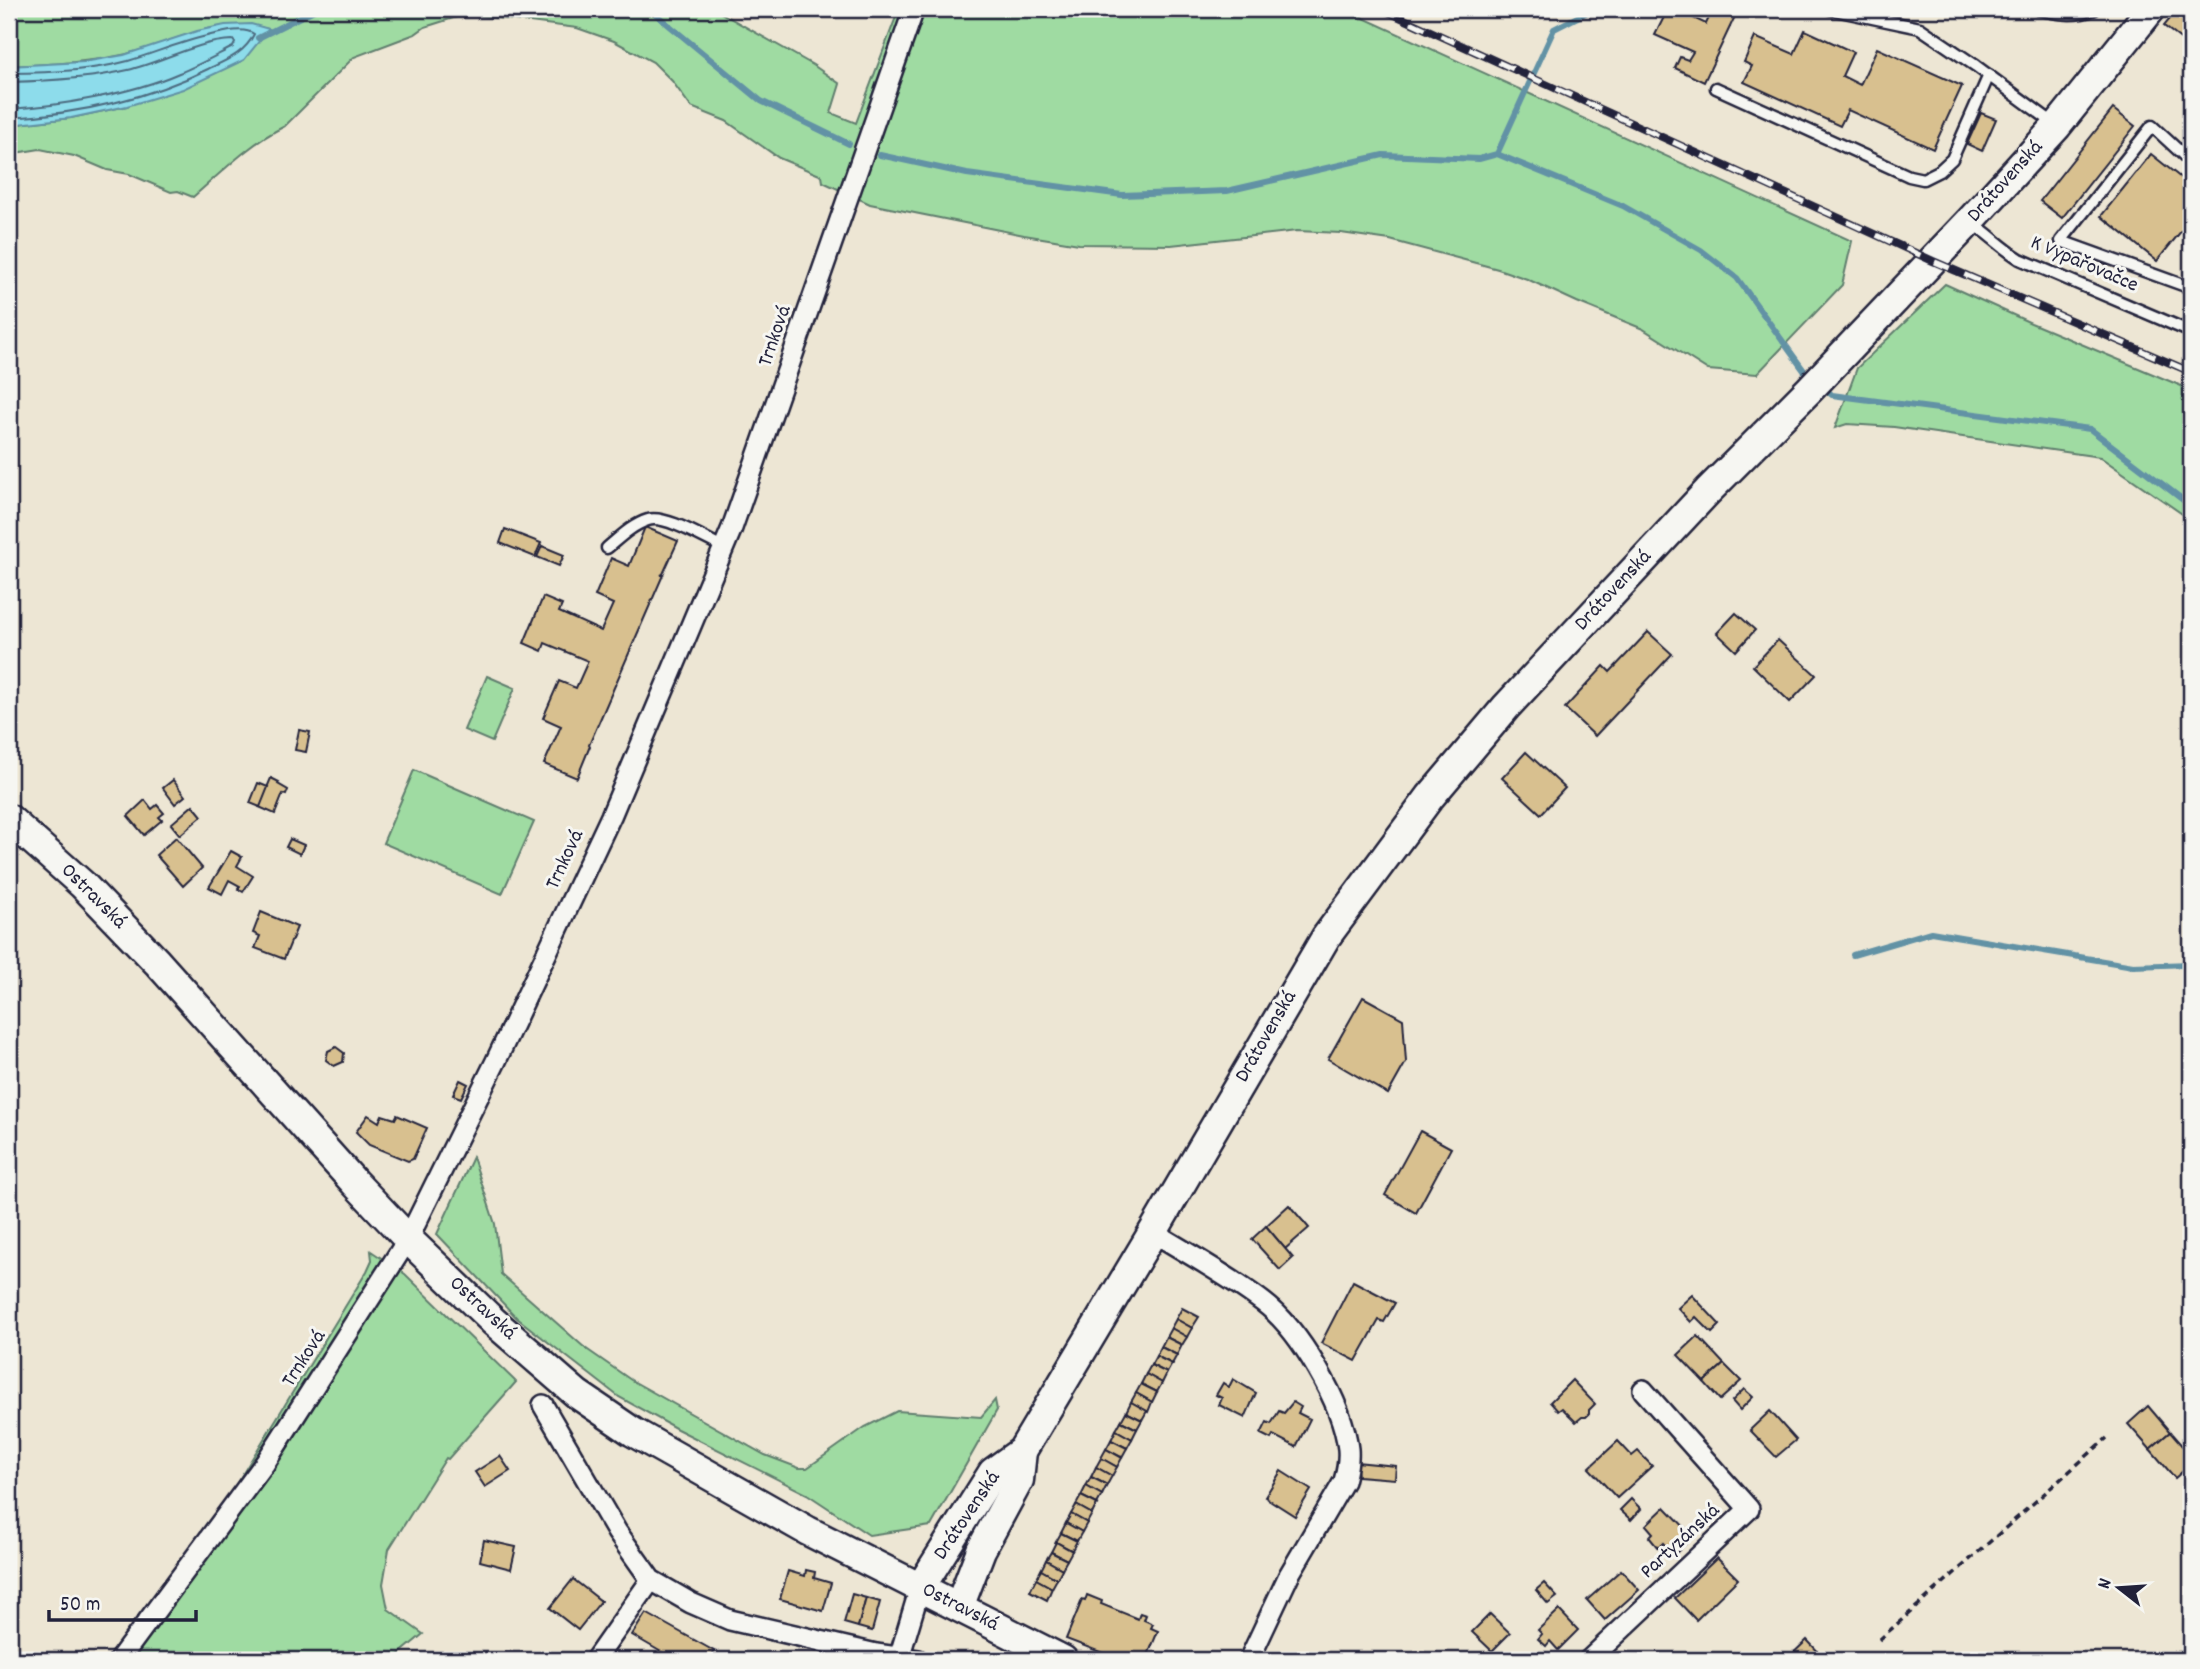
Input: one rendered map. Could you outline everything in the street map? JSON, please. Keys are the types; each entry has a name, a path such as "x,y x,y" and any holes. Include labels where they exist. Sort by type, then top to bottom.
{"street":[{"name":"Trnková","path":"119,1660 265,1463 408,1239 495,1063 611,816 724,548 914,9"},
{"name":"Drátovenská","path":"920,1588 993,1472 1022,1451 1326,937 1430,797 1506,707 1709,491 1970,221 2057,126 2151,9"},
{"name":"Ostravská","path":"9,819 83,885 157,962 408,1239 493,1321 577,1394 632,1432 808,1531 1063,1660"},
{"path":"1153,1232 1265,1303 1308,1353 1325,1382 1345,1431 1348,1466 1344,1480 1289,1575 1249,1660"},
{"name":"Partyzánská","path":"1589,1660 1749,1509 1643,1390"},
{"path":"543,1405 617,1532 651,1580 691,1604 730,1620 908,1659 920,1588"},
{"name":"Drátovenská","path":"958,1607 981,1550 1019,1480 1022,1451"},
{"path":"595,1660 651,1580"}],"lane":[{"path":"1830,9 1920,29 1989,75 2057,126"},
{"path":"2037,9 2071,15 2095,9"},
{"path":"1716,89 1909,176 1923,179 1939,171 1952,159 1989,75"},
{"path":"2191,162 2152,126 2061,242 2191,288"},
{"name":"K Vypařovačce","path":"1970,221 2002,248 2020,259 2191,332"},
{"path":"607,548 631,528 650,519 664,520 724,548"}],"path":[{"path":"1879,1640 2107,1438"}],"green space":[{"path":"9,9 714,9 813,65 840,84 831,113 856,123 899,9 1344,9 1852,241 1842,285 1757,374 1708,370 1643,329 1527,279 1390,240 1341,233 1297,231 1171,245 1079,244 870,204 823,182 822,176 779,158 726,121 691,107 672,81 653,62 614,41 577,28 466,14 425,27 415,34 354,57 285,126 248,149 193,197 178,191 171,192 129,174 107,170 74,156 40,149 9,154 9,125 71,118 127,106 268,29 231,25 108,58 9,66"},
{"path":"1945,284 2191,390 2191,520 2100,457 1894,427 1847,424 1835,428 1857,368"},
{"path":"487,676 515,688 492,742 464,730"},
{"path":"414,770 534,822 502,894 383,843"},
{"path":"473,1157 495,1224 501,1274 585,1348 631,1380 765,1455 799,1468 807,1468 865,1427 897,1411 981,1417 995,1400 997,1410 931,1526 869,1535 807,1494 619,1397 517,1318 437,1234"},
{"path":"371,1251 405,1274 516,1382 448,1459 446,1458 389,1549 383,1584 388,1609 423,1634 392,1660 107,1659 218,1514 367,1271 372,1260"}],"water":[{"path":"251,24 269,29 244,60 183,89 127,106 71,118 9,125 9,66 84,62 124,55 197,31 225,25"}],"building":[{"path":"1668,9 1674,9 1706,24 1713,9 1730,9 1737,12 1704,82 1675,68 1680,57 1688,60 1693,52 1655,35"},
{"path":"2178,9 2191,9 2191,47 2164,26"},
{"path":"1805,30 1853,52 1842,76 1860,85 1877,48 1962,86 1933,149 1848,110 1840,126 1744,82 1752,66 1744,62 1755,37 1794,54"},
{"path":"2113,109 2135,126 2062,218 2040,201"},
{"path":"1981,113 1996,119 1982,151 1967,144"},
{"path":"2151,154 2191,186 2191,219 2157,261 2101,216"},
{"path":"645,527 678,541 661,575 577,778 544,764 561,726 543,718 559,681 576,688 588,661 545,643 542,651 524,643 543,597 562,605 559,612 601,631 613,604 595,596 611,558 629,566"},
{"path":"505,529 541,543 535,557 500,543"},
{"path":"542,546 564,555 559,566 537,557"},
{"path":"1736,613 1755,630 1736,651 1717,633"},
{"path":"1648,632 1672,654 1595,736 1565,708 1604,666 1610,672"},
{"path":"1778,640 1816,675 1790,702 1753,666"},
{"path":"299,730 310,732 306,752 295,750"},
{"path":"1526,752 1565,788 1541,814 1502,778"},
{"path":"271,778 288,790 286,795 283,794 275,814 259,807"},
{"path":"173,780 185,796 175,804 163,788"},
{"path":"258,783 268,787 260,807 250,803"},
{"path":"145,800 152,809 157,805 164,813 159,817 162,820 144,835 128,816"},
{"path":"193,805 202,816 180,835 171,824"},
{"path":"176,837 202,868 183,886 156,855"},
{"path":"290,839 304,845 300,854 286,847"},
{"path":"231,851 242,857 237,866 253,876 243,892 238,889 240,886 229,880 222,894 209,887"},
{"path":"261,912 297,927 284,959 255,948 260,936 253,933"},
{"path":"1363,997 1403,1019 1406,1062 1388,1094 1328,1059"},
{"path":"336,1047 344,1053 343,1062 334,1066 326,1060 328,1051"},
{"path":"460,1080 468,1084 461,1098 453,1095"},
{"path":"368,1115 379,1122 382,1115 395,1119 397,1115 427,1128 413,1159 408,1161 369,1145 356,1132"},
{"path":"1420,1131 1451,1148 1416,1213 1385,1195"},
{"path":"1289,1205 1309,1228 1285,1249 1266,1226"},
{"path":"1266,1226 1293,1258 1280,1270 1252,1239"},
{"path":"1353,1281 1395,1303 1384,1322 1379,1320 1356,1361 1321,1343"},
{"path":"1692,1295 1720,1325 1712,1333 1696,1317 1691,1322 1678,1308"},
{"path":"1182,1308 1199,1317 1192,1328 1176,1319"},
{"path":"1176,1319 1192,1328 1187,1337 1171,1328"},
{"path":"1171,1328 1187,1337 1182,1345 1166,1337"},
{"path":"1698,1336 1724,1364 1704,1382 1678,1355"},
{"path":"1166,1337 1182,1345 1177,1355 1161,1347"},
{"path":"1161,1347 1177,1355 1172,1364 1156,1356"},
{"path":"1156,1356 1172,1364 1167,1373 1151,1365"},
{"path":"1724,1364 1741,1381 1720,1400 1704,1382"},
{"path":"1151,1365 1167,1373 1162,1383 1146,1374"},
{"path":"1146,1374 1162,1383 1157,1392 1141,1384"},
{"path":"1233,1379 1256,1393 1245,1418 1219,1405 1222,1398 1216,1395 1223,1383 1229,1387"},
{"path":"1572,1380 1595,1404 1586,1417 1576,1422 1562,1408 1558,1411 1550,1402"},
{"path":"1141,1384 1157,1392 1152,1402 1136,1393"},
{"path":"1744,1389 1753,1397 1740,1410 1732,1401"},
{"path":"1136,1393 1152,1402 1148,1412 1131,1402"},
{"path":"1131,1402 1147,1411 1142,1420 1126,1412"},
{"path":"1293,1402 1301,1407 1298,1413 1310,1419 1296,1447 1273,1435 1271,1439 1261,1434 1267,1422 1271,1424 1279,1411 1284,1413"},
{"path":"2148,1406 2170,1432 2150,1449 2128,1424"},
{"path":"1770,1411 1796,1440 1776,1457 1750,1430"},
{"path":"1126,1412 1142,1420 1137,1429 1121,1421"},
{"path":"1121,1421 1137,1429 1132,1439 1116,1430"},
{"path":"1116,1430 1132,1439 1127,1448 1111,1440"},
{"path":"2170,1432 2191,1456 2191,1464 2175,1478 2150,1449"},
{"path":"1111,1440 1127,1448 1123,1458 1106,1449"},
{"path":"1618,1441 1632,1456 1638,1451 1652,1466 1617,1498 1589,1468"},
{"path":"1106,1449 1122,1458 1117,1467 1101,1458"},
{"path":"500,1456 510,1471 485,1487 475,1472"},
{"path":"1101,1458 1117,1467 1112,1476 1096,1467"},
{"path":"1356,1462 1396,1466 1395,1479 1358,1476"},
{"path":"1096,1467 1112,1476 1107,1485 1091,1477"},
{"path":"1281,1471 1311,1490 1295,1516 1265,1497"},
{"path":"1091,1477 1107,1485 1102,1495 1086,1486"},
{"path":"1086,1486 1102,1495 1097,1504 1081,1496"},
{"path":"1081,1496 1097,1504 1092,1514 1076,1505"},
{"path":"1631,1499 1641,1509 1631,1520 1620,1510"},
{"path":"1076,1505 1092,1514 1087,1523 1071,1514"},
{"path":"1665,1507 1693,1536 1674,1555 1663,1543 1658,1548 1649,1537 1653,1533 1646,1525"},
{"path":"1071,1514 1087,1523 1082,1532 1066,1523"},
{"path":"1066,1523 1082,1532 1077,1541 1061,1533"},
{"path":"1061,1533 1077,1541 1073,1551 1056,1542"},
{"path":"484,1540 516,1547 511,1569 480,1561"},
{"path":"1056,1542 1072,1551 1067,1560 1051,1552"},
{"path":"1051,1552 1067,1560 1062,1569 1046,1560"},
{"path":"1717,1558 1738,1579 1696,1620 1675,1598"},
{"path":"1046,1560 1062,1569 1057,1579 1041,1570"},
{"path":"806,1570 815,1572 814,1578 831,1583 823,1611 780,1599 788,1571 805,1576"},
{"path":"1041,1570 1057,1579 1052,1588 1036,1579"},
{"path":"1621,1570 1639,1590 1605,1620 1587,1600"},
{"path":"573,1579 601,1601 578,1630 550,1608"},
{"path":"1036,1579 1052,1588 1047,1600 1030,1591"},
{"path":"1544,1583 1557,1597 1548,1604 1536,1590"},
{"path":"852,1594 866,1598 858,1627 844,1623"},
{"path":"1087,1595 1102,1601 1101,1604 1138,1619 1140,1613 1146,1615 1144,1620 1153,1624 1151,1628 1158,1631 1146,1660 1121,1660 1066,1639 1082,1600 1085,1601"},
{"path":"866,1598 880,1602 872,1631 858,1627"},
{"path":"1559,1610 1578,1630 1558,1650 1550,1641 1546,1646 1538,1639 1542,1634 1538,1630"},
{"path":"646,1613 714,1651 708,1660 663,1660 660,1658 663,1653 632,1635"},
{"path":"1490,1614 1510,1633 1492,1651 1472,1632"},
{"path":"1807,1640 1826,1660 1786,1660"}],"waterway":[{"path":"258,38 316,9"},
{"path":"646,9 761,101 849,144"},
{"path":"880,155 967,174 1122,195 1227,191 1383,155 1479,159 1497,154 1554,29 1591,10 1600,9"},
{"path":"1497,154 1623,206 1701,250 1737,278 1811,377"},
{"path":"1822,386 1832,395 2090,429 2191,506"},
{"path":"1853,955 1931,932 2133,966 2191,964"}],"railway":[{"path":"1382,9 1933,261 2191,372"}]}
